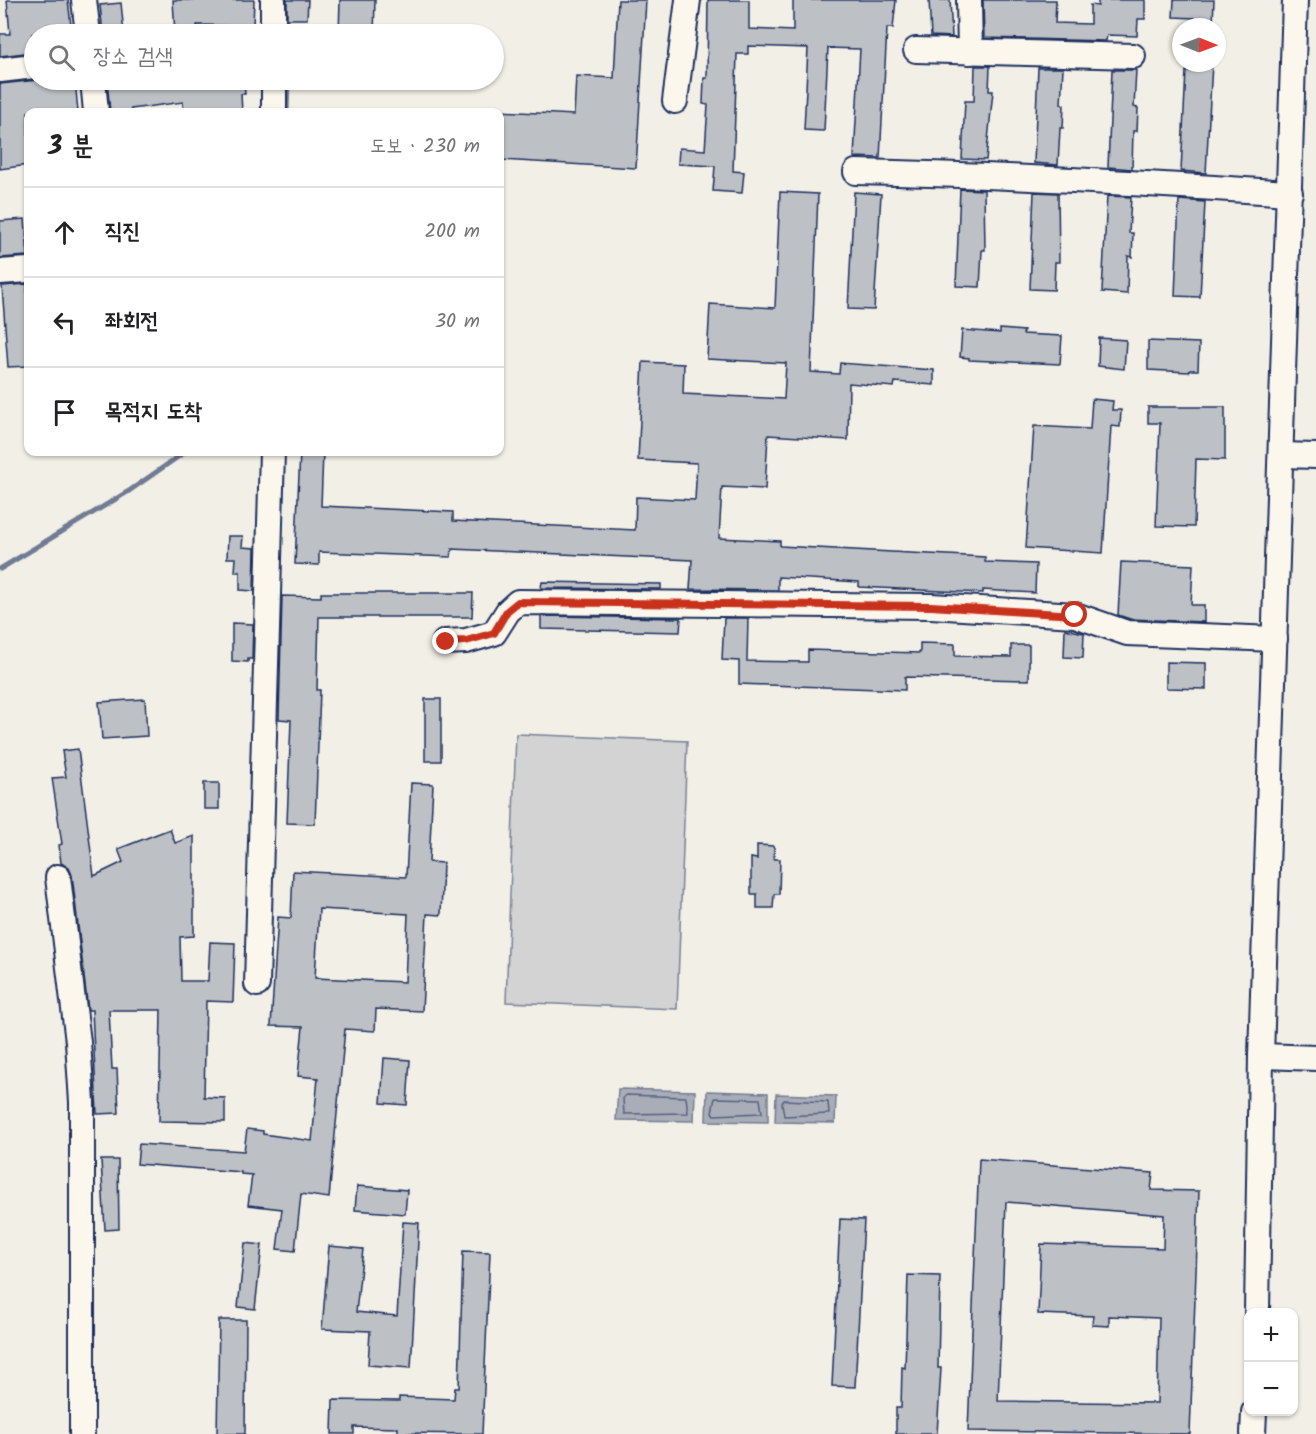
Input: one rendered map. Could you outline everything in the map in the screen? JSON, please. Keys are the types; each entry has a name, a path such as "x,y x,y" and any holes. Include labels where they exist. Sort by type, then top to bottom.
{"street":[{"path":"84,0 87,24"},
{"path":"273,0 273,24"},
{"path":"675,101 688,0"},
{"path":"969,0 970,52"},
{"path":"1257,1308 1261,1056 1295,0"},
{"path":"916,50 1133,56"},
{"path":"0,70 24,67"},
{"path":"94,90 96,108"},
{"path":"273,90 274,108"},
{"path":"856,172 1035,177 1290,193"},
{"path":"0,272 24,270"},
{"path":"1281,454 1316,456"},
{"path":"257,984 272,456"},
{"path":"446,642 466,641 494,633 507,611 518,602 931,606 1075,615 1127,633 1275,639"},
{"path":"58,877 78,1042 82,1102 82,1434"},
{"path":"1261,1056 1316,1058"},
{"path":"1253,1434 1254,1416"}],"shaded area":[{"path":"516,734 687,741 677,1009 506,1002"}],"water":[{"path":"618,1089 695,1091 694,1121 616,1120"},
{"path":"707,1091 768,1093 768,1122 706,1121"},
{"path":"776,1094 836,1096 835,1123 775,1122"}],"building":[{"path":"7,0 68,0 71,24 24,24 24,53 0,56 0,34 10,34"},
{"path":"173,0 254,0 253,24 174,24"},
{"path":"287,0 308,0 307,19 287,19"},
{"path":"340,0 375,0 374,24 339,24"},
{"path":"618,0 646,0 636,168 504,160 504,111 574,115 576,76 614,78"},
{"path":"708,0 749,0 749,29 793,31 793,0 896,0 893,28 887,28 880,158 854,157 860,49 828,48 824,131 804,130 808,48 748,46 748,54 737,54 733,171 744,172 742,193 713,191 715,166 678,164 679,148 705,150 708,105 703,104 704,78 707,78"},
{"path":"929,0 950,0 952,37 931,36"},
{"path":"983,0 1056,0 1055,23 1090,24 1090,5 1098,6 1098,0 1145,0 1145,19 1138,19 1137,36 1107,35 1106,41 984,38"},
{"path":"1174,0 1214,0 1213,18 1173,17"},
{"path":"121,3 123,24 102,24 100,5"},
{"path":"975,66 990,66 989,91 993,91 986,160 962,159 965,101 974,101"},
{"path":"1038,68 1063,68 1061,104 1064,105 1063,128 1060,128 1058,165 1034,163"},
{"path":"1112,70 1136,70 1134,107 1138,108 1137,131 1133,131 1132,169 1108,167"},
{"path":"1186,72 1212,72 1206,173 1181,171"},
{"path":"24,81 24,90 76,90 78,108 24,108 24,166 0,169 0,84"},
{"path":"108,90 245,90 245,94 241,94 242,108 184,108 183,102 138,108 110,108"},
{"path":"960,189 984,190 985,250 982,250 980,287 956,286"},
{"path":"780,192 818,194 811,372 839,374 840,363 934,370 934,385 895,382 894,387 849,383 848,440 768,435 765,489 722,487 719,538 780,541 780,546 985,557 985,562 1036,564 1035,593 859,587 859,582 778,577 778,590 690,589 692,560 452,549 451,557 319,552 319,565 295,564 300,456 323,456 321,506 453,512 453,521 635,530 636,497 695,500 697,463 638,460 643,362 684,364 683,394 784,399 786,363 707,359 710,304 775,308"},
{"path":"854,192 881,194 874,310 848,309"},
{"path":"1034,192 1058,193 1059,262 1055,262 1054,290 1030,289"},
{"path":"1107,196 1131,197 1129,233 1133,233 1132,257 1128,256 1127,294 1102,292"},
{"path":"1179,200 1205,202 1200,297 1175,296"},
{"path":"24,219 24,256 0,258 0,221"},
{"path":"24,284 24,366 8,367 2,286"},
{"path":"1000,329 1024,331 1023,334 1062,336 1060,364 969,360 969,358 960,357 962,330 1000,333"},
{"path":"1099,338 1126,340 1124,369 1098,366"},
{"path":"1148,341 1199,343 1198,370 1189,372 1148,370"},
{"path":"1092,399 1113,401 1112,410 1121,410 1120,427 1111,426 1103,553 1026,548 1034,426 1090,429"},
{"path":"1148,407 1225,407 1225,460 1196,459 1194,527 1156,526 1160,423 1148,423"},
{"path":"228,536 243,536 242,547 255,548 254,591 240,590 240,572 235,572 236,558 227,558"},
{"path":"1121,562 1193,565 1191,605 1204,605 1204,622 1130,619 1118,615"},
{"path":"542,582 661,584 661,589 541,588"},
{"path":"321,593 473,593 472,617 319,617 317,690 320,690 315,824 287,823 291,720 279,719 282,596 321,597"},
{"path":"541,616 681,618 680,632 541,629"},
{"path":"724,618 748,618 747,661 808,662 808,650 920,653 920,643 955,644 955,656 1011,657 1011,645 1029,645 1029,680 905,677 905,690 739,684 739,661 722,660"},
{"path":"232,623 253,624 252,659 248,659 248,662 232,661"},
{"path":"1065,629 1084,633 1083,658 1064,657"},
{"path":"1166,662 1206,663 1206,689 1166,688"},
{"path":"145,699 147,736 102,739 99,702"},
{"path":"425,699 441,699 441,761 425,761"},
{"path":"78,749 94,876 123,862 118,849 170,829 175,843 194,836 194,936 180,937 181,981 208,981 210,942 235,943 233,1002 206,1001 204,1097 225,1098 225,1122 159,1121 161,1010 109,1010 112,1069 117,1069 119,1113 97,1114 92,1010 88,1010 72,875 69,868 61,863 59,845 62,844 52,778 66,777 62,751"},
{"path":"204,783 219,783 219,809 204,809"},
{"path":"411,783 433,784 429,862 443,863 441,915 427,914 422,1011 376,1009 375,1031 345,1029 329,1198 301,1194 295,1251 277,1249 282,1209 248,1205 252,1175 241,1174 241,1172 137,1164 139,1144 244,1151 247,1129 263,1131 263,1134 312,1141 318,1078 298,1076 303,1027 271,1026 278,917 291,918 293,871 406,877","holes":["319,909 408,914 405,982 315,978"]},
{"path":"757,845 774,846 774,859 780,859 779,894 774,894 773,908 757,908 757,894 751,894 751,858 757,859"},
{"path":"384,1058 410,1060 407,1105 381,1103"},
{"path":"979,1159 1153,1173 1151,1190 1199,1191 1190,1434 968,1431","holes":["1006,1202 1164,1215 1163,1248 1041,1244 1038,1314 1093,1316 1092,1325 1109,1326 1109,1316 1159,1318 1157,1403 998,1401"]},
{"path":"101,1160 118,1160 119,1229 105,1230"},
{"path":"357,1186 407,1190 405,1214 355,1210"},
{"path":"840,1219 864,1220 855,1387 832,1386"},
{"path":"403,1222 419,1223 411,1368 368,1365 370,1331 322,1329 329,1246 363,1249 356,1312 397,1316"},
{"path":"245,1243 262,1245 255,1309 238,1307"},
{"path":"463,1251 490,1252 482,1434 398,1433 398,1428 354,1427 354,1434 332,1434 333,1400 399,1401 399,1397 454,1399 455,1388 459,1388"},
{"path":"908,1275 940,1276 938,1368 941,1368 937,1434 896,1434 896,1408 901,1408 902,1367 905,1368"},
{"path":"219,1320 246,1320 245,1434 217,1434"}],"waterway":[{"path":"287,108 288,90"},
{"path":"0,569 129,491 179,456"}],"route":[{"path":"446,642 466,641 494,633 507,611 518,602 931,606 1075,615"}]}
